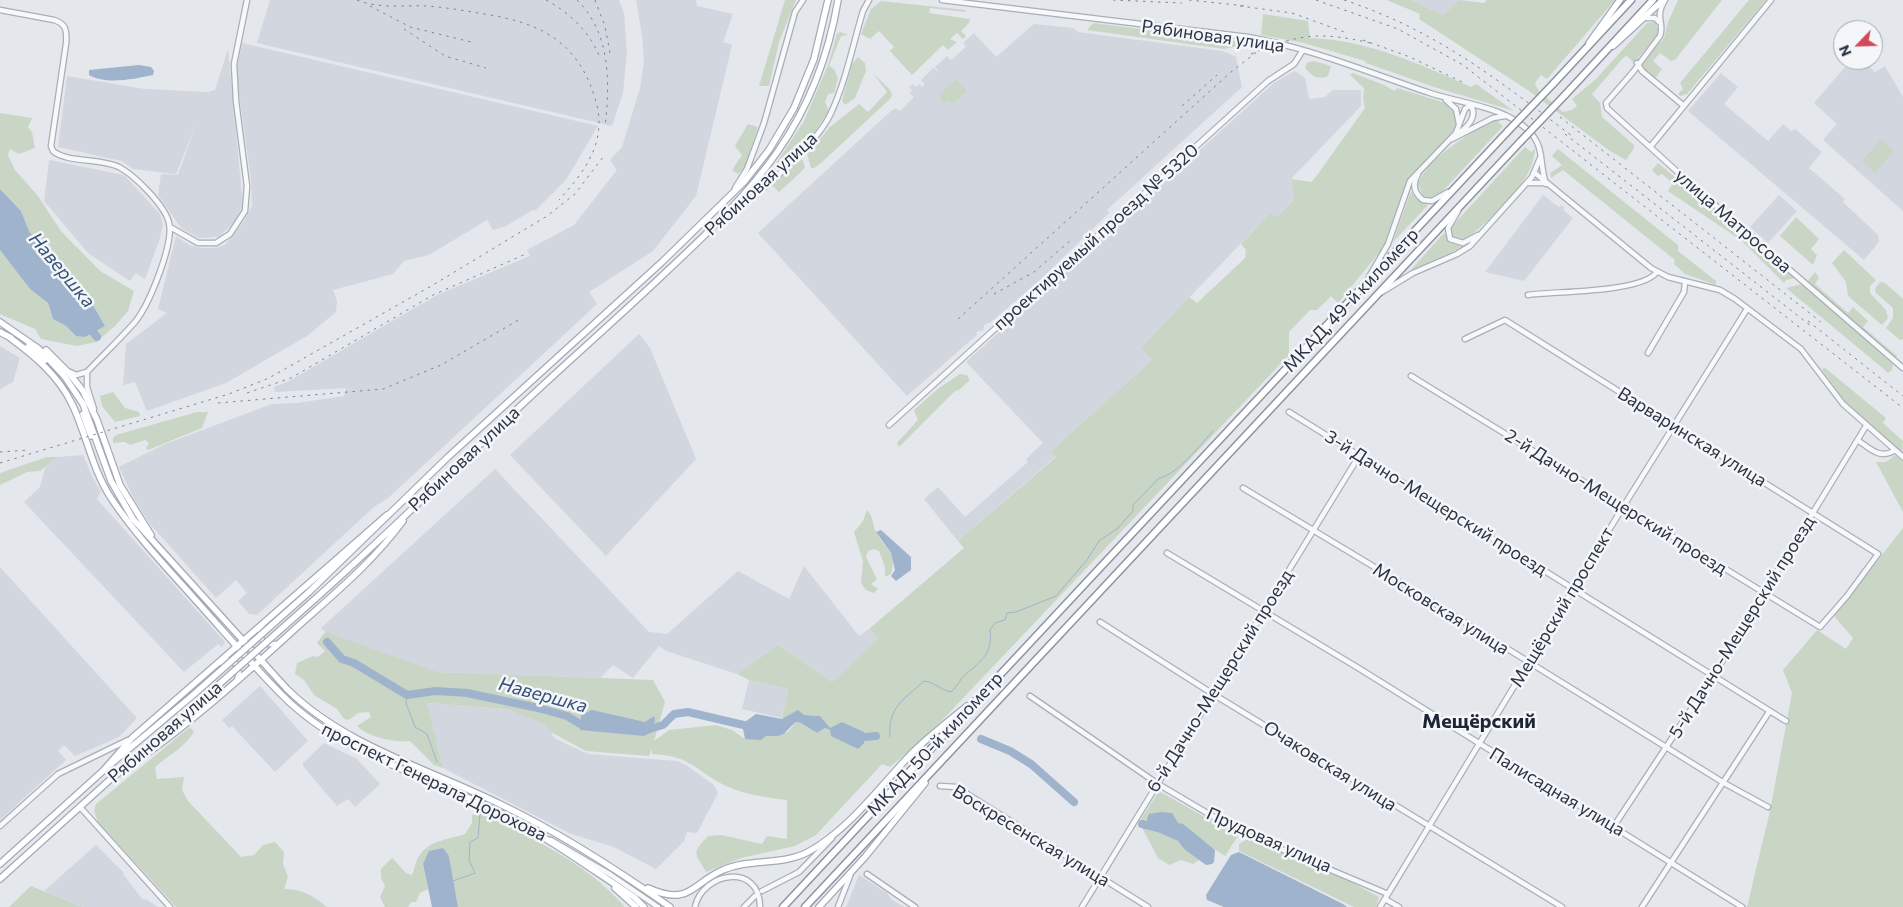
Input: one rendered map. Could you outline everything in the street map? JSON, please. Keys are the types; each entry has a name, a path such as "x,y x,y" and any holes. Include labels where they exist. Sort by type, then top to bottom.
{"highway":[{"name":"МКАД, 49-й километр","path":"1088,580 1631,0"},
{"name":"МКАД, 49-й километр","path":"1100,592 1653,0"},
{"name":"МКАД, 50-й километр","path":"783,907 1088,580"},
{"name":"МКАД, 50-й километр","path":"805,907 1100,592"}],"main road":[{"path":"732,194 756,167 779,134 808,75 820,39 828,0"},
{"path":"727,214 763,172 787,139 817,78 838,0"},
{"path":"1583,51 1620,0"},
{"path":"1604,54 1664,0"},
{"name":"Рябиновая улица","path":"0,864 103,771 192,696 309,592 448,457 662,262 732,194"},
{"name":"Рябиновая улица","path":"0,879 111,778 315,599 727,214"},
{"name":"проспект Генерала Дорохова","path":"0,322 37,343 66,369 85,396 100,430 112,468 127,499 150,534 179,569"},
{"name":"проспект Генерала Дорохова","path":"10,328 39,349 71,384 87,414 106,469 118,494 143,532 179,569 260,660 307,707 340,730 518,812 577,845 670,907"},
{"name":"проспект Генерала Дорохова","path":"0,332 39,361 63,388 78,417 98,475 129,522 254,666 301,713 329,733 539,833"},
{"path":"103,771 132,738 238,647 378,521 401,504"},
{"path":"111,778 150,753 279,644 364,566 393,535 414,507"},
{"path":"627,877 663,894 681,896 694,890 724,869 797,857 822,844 843,826 914,751 983,693"},
{"path":"819,907 852,873 943,760"},
{"path":"539,833 634,898 644,907"},
{"path":"598,874 636,907"}],"street":[{"path":"170,227 198,243 216,244 230,234 245,211 247,186 234,70 235,51 247,0"},
{"name":"Рябиновая улица","path":"732,194 753,155 795,12 803,0"},
{"path":"864,0 865,7"},
{"name":"Рябиновая улица","path":"727,214 765,185 811,142 825,124 836,100 865,7 869,0"},
{"name":"Рябиновая улица","path":"942,0 1248,37 1303,50 1508,116 1530,131 1541,150"},
{"path":"1664,0 1659,12 1660,36 1638,63 1642,71 1684,106"},
{"path":"1651,146 1771,0"},
{"path":"0,10 54,20 61,23 66,29 51,146 53,151 62,156 112,164 120,168 153,198 167,216 170,227 161,266 143,310 87,372 76,375 66,369"},
{"path":"1644,18 1651,17 1659,22"},
{"name":"проектируемый проезд № 5320","path":"889,425 1268,81 1295,63 1303,50"},
{"name":"улица Матросова","path":"1638,63 1606,103 1607,108 1693,186 1903,368"},
{"path":"1441,96 1456,107 1459,129"},
{"path":"1366,283 1388,244 1409,183 1459,129 1465,111 1470,105 1474,111 1471,122 1447,143"},
{"path":"1452,139 1493,118 1508,116"},
{"path":"1377,295 1414,272 1460,253 1472,244 1535,173 1541,150"},
{"path":"1541,150 1546,184"},
{"path":"1422,168 1414,185 1416,192 1422,199 1432,201 1454,189"},
{"path":"1535,173 1629,252 1658,272 1722,292 1803,351 1834,394 1866,426 1903,457"},
{"path":"1526,184 1535,181 1546,184"},
{"path":"1464,202 1448,228 1449,237 1454,242 1463,243 1481,233"},
{"path":"1528,295 1555,291 1604,289 1639,283 1649,280 1658,272"},
{"path":"1648,353 1684,292 1685,282"},
{"name":"Мещёрский проспект","path":"1380,907 1623,507 1747,309"},
{"name":"Варваринская улица","path":"1465,339 1505,320 1673,427 1814,512 1878,554 1847,596 1820,627"},
{"path":"87,372 87,387 100,430"},
{"name":"2-й Дачно-Мещерский проезд","path":"1411,376 1820,627"},
{"name":"3-й Дачно-Мещерский проезд","path":"1289,412 1575,588 1786,721"},
{"name":"5-й Дачно-Мещерский проезд","path":"1614,826 1713,676 1859,441 1866,426"},
{"path":"1859,441 1880,454 1886,455 1895,450"},
{"name":"6-й Дачно-Мещерский проезд","path":"1082,907 1359,456"},
{"name":"Московская улица","path":"1243,488 1666,748 1768,807"},
{"name":"Палисадная улица","path":"1167,552 1263,612 1360,669 1742,907"},
{"name":"Очаковская улица","path":"1100,622 1213,694 1562,907"},
{"path":"263,624 260,636 264,642 271,645 279,644"},
{"path":"219,663 228,660 236,664 239,673 236,681"},
{"name":"Прудовая улица","path":"1030,696 1158,784 1236,830 1387,896 1399,907"},
{"path":"1642,907 1769,712"},
{"path":"0,826 58,774 110,751 132,738"},
{"name":"Воскресенская улица","path":"940,786 956,787 1148,907"},
{"path":"80,807 170,907"},
{"path":"762,891 799,872 843,826"},
{"name":"проспект Генерала Дорохова","path":"539,833 597,866 658,907"},
{"path":"838,907 852,873"},
{"path":"867,874 915,907"},
{"path":"695,907 696,901 706,890 718,880 730,876 747,880 755,888 759,896 760,907"},
{"path":"744,907 755,896"}],"shaded area":[{"path":"270,0 619,0 624,13 627,52 623,93 612,126 257,43"},
{"path":"636,0 696,0 697,6 733,14 723,42 732,45 696,196 653,251 589,292 597,304 387,499 375,506 257,615 249,614 238,601 247,593 236,580 216,598 150,524 134,499 119,467 165,444 272,404 297,403 344,396 346,388 275,392 274,387 289,381 437,295 530,256 527,250 574,225 617,170 610,160 622,147 640,88 644,61"},
{"path":"1411,0 1459,0 1443,15"},
{"path":"1034,24 1073,28 1078,32 1222,51 1236,57 1242,87 1107,210 1109,213 1041,279 991,322 984,325 984,330 976,332 977,335 907,396 758,233 891,111 896,108 899,111 901,110 914,97 910,93 912,90 909,87 913,84 916,87 919,84 922,87 925,84 921,80 933,68 939,72 935,67 947,56 951,60 966,47 963,43 974,33 996,57"},
{"path":"242,43 598,126 566,180 535,211 533,210 504,227 493,230 487,220 429,255 404,261 393,274 333,290 337,301 336,312 307,336 226,383 147,411 135,382 123,385 126,344 167,313 158,309 176,236 189,245 201,248 215,248 225,245 244,221 252,206 251,179 238,87 237,68"},
{"path":"228,49 243,205 235,221 219,237 199,238 181,228 158,195 161,174 178,175 197,121 176,174 133,169 122,161 58,147 67,76 145,89 208,92 215,90"},
{"path":"1885,66 1903,97 1903,211 1823,140 1837,124 1814,103 1842,70 1873,70 1875,72 1883,70"},
{"path":"1295,71 1305,78 1309,99 1325,97 1333,90 1361,90 1361,106 1291,179 1294,200 1277,217 1270,213 1141,348 1152,360 1051,451 1056,456 958,541 924,499 938,487 965,517 1028,462 1026,459 1043,443 966,362 1275,82"},
{"path":"1721,73 1738,87 1724,104 1768,141 1783,124 1791,131 1795,129 1822,152 1809,168 1845,199 1843,202 1878,235 1879,242 1864,260 1688,111"},
{"path":"49,160 124,175 160,214 163,224 160,238 145,279 136,273 130,281 88,253 44,201"},
{"path":"1543,195 1559,207 1561,205 1565,208 1563,210 1573,218 1524,281 1485,272"},
{"path":"1779,195 1797,211 1768,243 1750,227"},
{"path":"639,334 650,348 696,459 606,556 510,455"},
{"path":"0,346 20,358 13,382 0,389"},
{"path":"83,455 101,492 97,499 225,642 222,647 218,644 184,672 24,502 40,487 45,468 58,457"},
{"path":"495,469 649,632 667,634 738,571 789,599 804,566 859,636 869,629 879,638 832,682 778,645 737,674 666,651 659,646 633,678 613,665 600,678 438,672 332,638 321,628"},
{"path":"0,567 137,718 119,737 75,756 64,745 58,751 66,760 0,820"},
{"path":"749,680 788,689 782,718 742,709"},
{"path":"260,686 308,741 275,772 232,726 229,728 222,720"},
{"path":"427,703 507,709 547,722 554,738 588,754 677,761 686,765 714,785 718,793 697,833 687,832 684,841 656,869 614,847 571,834 443,768"},
{"path":"324,743 357,759 380,784 355,807 348,799 337,806 303,766 303,763"},
{"path":"96,845 124,873 143,900 146,899 158,907 83,907 44,891"},
{"path":"859,875 887,893 892,900 905,907 846,907"}],"green space":[{"path":"785,0 796,0 779,42 769,86 759,86"},
{"path":"1387,0 1411,0 1443,15 1459,0 1484,3 1487,0 1615,0 1547,79 1541,75 1535,83 1538,90 1563,112 1572,110 1577,106 1572,99 1596,79 1647,23 1654,22 1658,28 1658,34 1634,63 1627,56 1624,57 1592,94 1600,103 1602,117 1634,145 1634,148 1626,160 1610,151 1529,91 1419,19 1420,14"},
{"path":"1678,0 1722,0 1675,60 1671,61 1660,53 1653,61 1662,69 1655,79 1639,66 1664,38 1668,22"},
{"path":"1749,0 1766,0 1687,94 1680,96 1678,94 1683,89 1680,83"},
{"path":"881,1 966,10 966,12 930,8 929,13 970,19 969,23 961,31 966,36 963,39 957,33 950,39 957,42 948,50 943,45 912,75 890,51 894,47 879,31 870,39 861,34 871,9"},
{"path":"1263,14 1308,21 1310,38 1352,43 1373,48 1413,62 1471,87 1476,84 1514,111 1434,87 1366,63 1365,61 1304,43 1261,35"},
{"path":"1093,23 1253,43 1224,49 1087,30"},
{"path":"840,32 848,35 841,36 829,66 834,69 838,78 834,93 828,94 825,102 829,111 811,137 765,180 804,121 828,65 837,34"},
{"path":"858,57 865,63 866,71 855,98 845,105 842,101 852,64"},
{"path":"1314,61 1331,66 1328,76 1321,78 1309,72 1305,67 1307,63"},
{"path":"873,73 890,90 892,95 890,99 821,163 811,168 807,154 830,127 859,104 868,112 887,92"},
{"path":"1353,73 1395,91 1397,88 1449,104 1456,116 1454,130 1408,179 1383,248 1338,303 1331,296 1317,310 1310,310 1289,332 1289,355 929,734 890,767 882,764 816,835 795,846 741,858 706,872 696,853 699,846 708,836 721,835 762,844 767,836 787,839 787,800 733,789 685,761 665,755 652,754 652,748 649,756 586,751 549,731 545,724 507,709 427,703 443,768 434,765 410,741 382,738 362,730 357,726 371,717 369,712 358,713 349,720 344,719 337,709 314,695 304,680 295,674 297,663 313,656 318,657 325,651 317,643 325,632 438,672 653,680 665,702 654,741 669,730 716,725 732,730 745,739 788,732 796,722 817,733 825,728 830,730 831,736 830,728 820,716 804,715 782,719 788,689 749,680 737,674 778,645 832,682 879,638 869,629 964,548 958,541 1056,457 1051,451 1152,360 1141,348 1189,297 1197,303 1245,258 1246,250 1241,244 1270,213 1277,217 1294,200 1291,179 1311,182 1315,178 1365,108 1363,99 1364,88 1350,75"},
{"path":"956,79 967,91 953,104 949,100 944,104 939,96"},
{"path":"0,113 32,118 28,127 32,132 35,148 19,154 10,149 8,155 15,170 38,196 61,231 100,271 134,291 128,311 116,325 96,342 77,346 41,339 35,329 0,314 0,250 30,289 48,303 53,319 66,326 76,336 88,297 69,280 43,249 29,231 21,211 0,189"},
{"path":"1494,119 1501,119 1498,122 1503,126 1440,194 1431,198 1423,196 1418,184 1423,174 1440,155"},
{"path":"748,124 758,127 744,169 738,174 732,170 742,155 735,146"},
{"path":"1881,139 1894,151 1875,173 1862,161"},
{"path":"1525,147 1531,152 1535,149 1529,172 1523,182 1497,211 1469,237 1462,240 1452,237 1450,232 1454,224"},
{"path":"1558,149 1678,245 1678,251 1716,281 1716,285 1685,274 1674,264 1675,260 1563,170 1551,178 1550,173 1562,165 1552,156"},
{"path":"802,159 805,167 779,192 772,185"},
{"path":"1658,163 1797,278 1786,280 1784,283 1742,241 1668,191 1673,183 1662,174 1658,176 1652,170"},
{"path":"1411,191 1414,196 1428,205 1393,242"},
{"path":"1796,217 1819,239 1811,249 1817,255 1813,265 1780,236"},
{"path":"1444,233 1454,244 1465,246 1410,271"},
{"path":"1844,250 1876,280 1870,286 1870,293 1886,310 1888,318 1882,325 1848,296 1846,282 1832,263"},
{"path":"1815,272 1819,278 1815,284 1848,313 1853,307 1868,321 1863,327 1897,356 1894,361 1805,284"},
{"path":"1880,282 1885,283 1903,299 1903,339 1900,340 1886,328 1893,318 1893,308 1876,293 1875,289"},
{"path":"1802,284 1893,364 1892,370 1888,373 1786,288"},
{"path":"1824,367 1886,418 1883,423 1903,441 1902,453 1847,404 1822,370"},
{"path":"960,374 967,375 970,380 959,390 955,391 899,447 897,443 918,420 914,410 939,388"},
{"path":"113,392 125,408 139,412 140,416 115,422 102,406 100,396"},
{"path":"197,412 208,412 202,428 148,450 146,448 149,443 145,440 130,445 125,442 113,443 113,438 116,435"},
{"path":"1895,455 1903,461 1903,512 1876,462 1886,462"},
{"path":"47,457 58,457 40,471 27,472 0,485 0,473"},
{"path":"867,510 871,515 879,538 893,560 891,574 885,577 885,567 879,551 874,549 868,551 866,557 877,579 871,584 878,589 874,593 866,590 861,583 863,561 854,532 863,521"},
{"path":"1903,528 1903,907 1747,907 1770,811 1792,693 1783,670 1817,630 1846,649 1853,638 1834,616"},
{"path":"190,727 194,732 190,737 181,747 155,767 157,779 184,777 182,790 188,801 241,857 254,855 263,845 275,842 284,852 283,864 288,877 284,889 297,890 307,894 327,907 176,907 98,822 94,811 96,804"},
{"path":"1159,791 1238,836 1225,856 1200,840 1183,824 1155,831 1178,841 1184,849 1200,859 1193,864 1181,860 1169,865 1158,858 1139,822"},
{"path":"481,813 558,853 594,877 625,907 458,907 449,856 423,864 428,889 420,893 416,902 411,902 408,907 385,907 380,897 385,886 381,878 381,869 392,858 406,873 412,875 418,858 424,850 434,843 465,834 472,823 472,815"},
{"path":"1249,838 1320,868 1324,875 1334,873 1379,897 1376,907 1354,907 1239,851 1239,844"},
{"path":"31,886 83,907 9,907"}],"water":[{"path":"139,65 151,67 154,71 153,75 129,79 104,80 89,75 89,70"},
{"path":"0,189 21,211 29,231 43,249 69,280 88,297 105,326 85,337 76,336 66,326 53,319 48,303 30,289 0,250"},
{"path":"881,530 911,557 911,570 896,581 891,576 895,570 891,553 876,532"},
{"path":"592,710 645,722 654,716 652,732 644,736 580,730 581,715"},
{"path":"798,710 804,715 820,716 830,728 842,722 864,732 864,743 858,749 831,736 830,730 825,728 817,733 796,722 781,735 766,736 761,740 745,739 742,724 756,714 782,719"},
{"path":"1172,813 1178,823 1183,824 1215,850 1214,862 1206,865 1184,849 1178,841 1155,831 1148,825 1147,819 1149,814"},
{"path":"443,848 449,856 458,907 432,907 423,864 429,851"},
{"path":"1239,852 1347,907 1224,907 1207,900 1206,895 1231,855"}],"waterway":[{"name":"Навершка","path":"88,325 97,337"},
{"path":"890,737 891,718 904,699 924,681 951,692 985,655 990,644 990,630 995,623 1005,620 1007,613 1016,612 1056,596 1087,560 1099,541 1118,528 1133,511 1133,505 1159,478 1166,476 1180,466 1213,431"},
{"name":"Навершка","path":"327,642 342,659 354,663 407,695 436,691 467,693 538,708 567,716 582,725 590,725"},
{"path":"407,695 406,703 415,727 427,734 437,762"},
{"name":"Навершка","path":"646,730 663,725 674,714 688,712 752,727"},
{"name":"Навершка","path":"854,738 876,736"},
{"name":"Навершка","path":"981,739 1010,751 1031,764 1074,802"},
{"path":"453,881 475,873 469,860 470,842 478,838 480,814"},
{"name":"Навершка","path":"1142,824 1158,828"}],"railway":[{"path":"357,0 382,6 440,7 504,18 538,29 553,37 566,48 577,60 586,76 594,95 599,125 597,139 587,164 559,200"},
{"path":"546,0 578,24 591,40 600,58"},
{"path":"577,0 588,13 596,28 606,60 608,94 605,127"},
{"path":"595,0 605,26 610,53"},
{"path":"1113,0 1182,3"},
{"path":"1189,0 1246,6"},
{"path":"1316,0 1398,29 1463,65 1903,408"},
{"path":"1344,0 1377,12 1436,41 1491,76 1572,136"},
{"path":"370,6 410,27 471,42"},
{"path":"1240,6 1292,13 1347,33"},
{"path":"404,29 445,56 486,68"},
{"path":"1251,54 1283,42 1309,36 1337,37 1370,43"},
{"path":"1363,40 1410,57 1462,82"},
{"path":"958,319 1231,72 1258,51"},
{"path":"1182,106 1217,75"},
{"path":"1560,117 1821,322"},
{"path":"1565,134 1811,326"},
{"path":"0,463 229,394 269,378 433,285 547,216 575,194 603,157"},
{"path":"994,294 1034,272 1071,240"},
{"path":"247,393 291,378 433,295 528,253"},
{"path":"218,403 383,389 441,365 522,318"},
{"path":"1808,321 1903,396"},
{"path":"0,452 30,450"}],"district":[{"name":"Мещёрский","path":"1479,721"}]}
